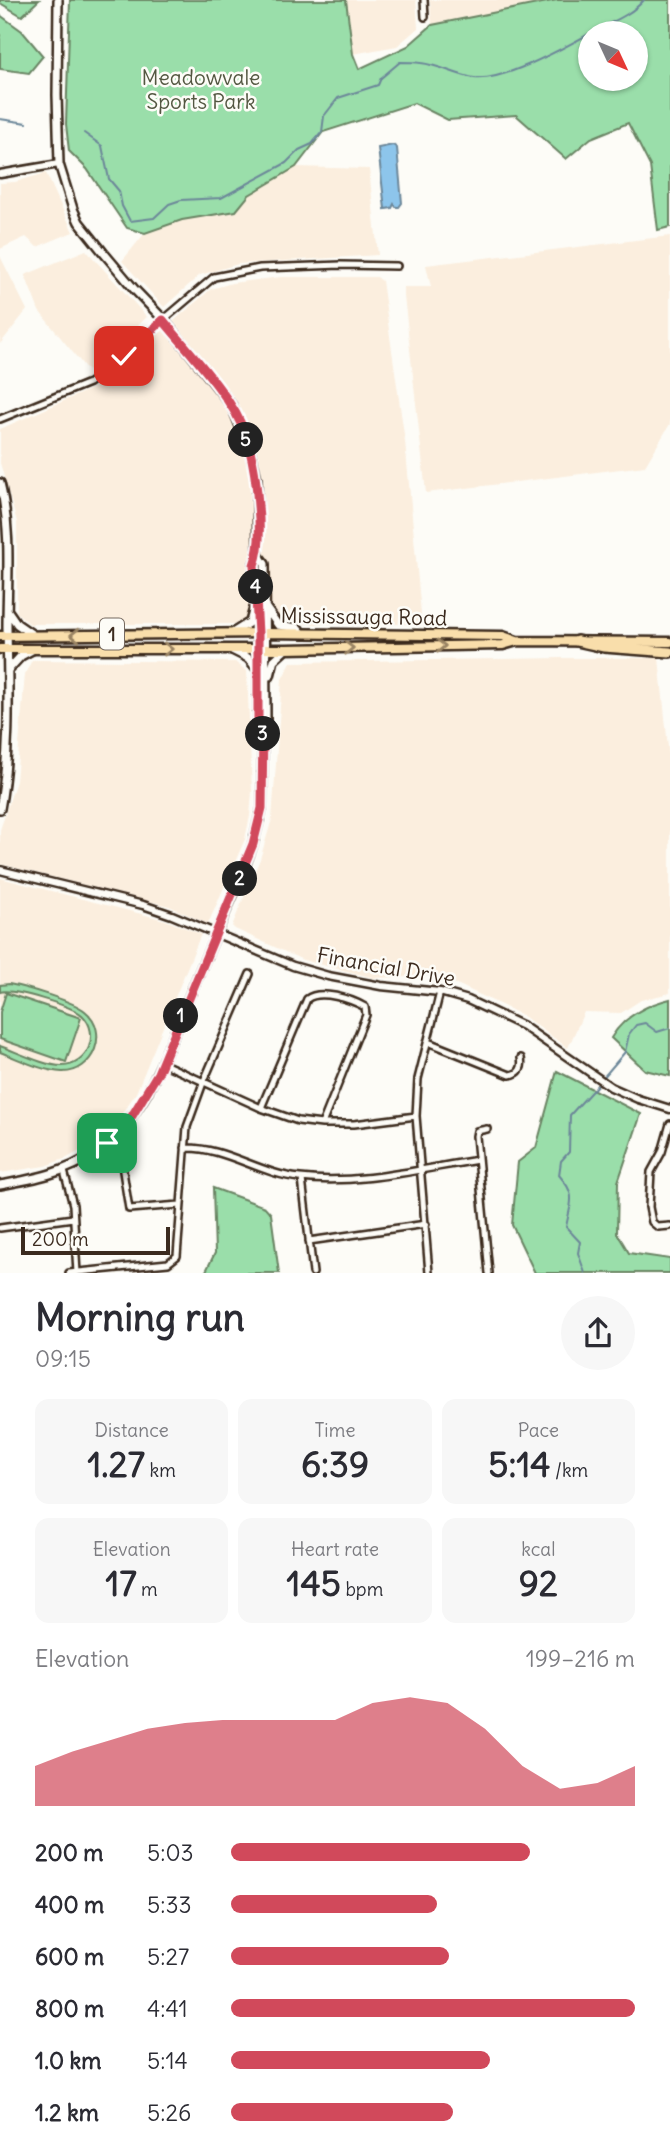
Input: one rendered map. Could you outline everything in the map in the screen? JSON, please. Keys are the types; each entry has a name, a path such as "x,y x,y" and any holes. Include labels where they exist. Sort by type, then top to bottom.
{"highway":[{"path":"577,641 604,647 670,652"}],"main road":[{"path":"58,0 59,164 79,222 232,406 242,428 257,479 258,555 254,565 262,633"},
{"path":"0,483 7,521 4,650 8,671 8,753 0,809"},
{"path":"0,1185 64,1171 97,1152 124,1127 141,1105 162,1063 253,844 262,808 263,726 266,720 262,649 265,564 258,555"},
{"path":"232,633 250,622 257,601"},
{"path":"265,607 278,625 298,628 302,633"},
{"path":"7,611 17,624 33,635"},
{"name":"Mississauga Road","path":"4,635 302,633 503,636 517,641"},
{"name":"Mississauga Road","path":"4,650 286,649 503,645 517,641 670,642"},
{"path":"8,671 21,656 35,649"},
{"path":"230,649 248,657 258,671"},
{"path":"262,649 258,671 258,720 263,726"},
{"path":"266,686 270,681 274,660 286,649"}],"street":[{"path":"424,0 425,17"},
{"path":"0,174 59,164"},
{"path":"0,419 89,383 214,276 260,268 397,266"},
{"name":"Financial Drive","path":"0,870 143,905 281,962 328,976 381,986 440,992 468,1000 508,1017 611,1087 670,1109"},
{"path":"69,1273 168,1263 177,1256 187,1127 250,974"},
{"path":"429,1273 416,1116 418,1079 440,992"},
{"path":"261,1108 307,999 317,994 357,1002 365,1007 366,1015 322,1124"},
{"path":"428,1042 510,1075 520,1069 521,1058"},
{"path":"162,1063 203,1083 294,1120 322,1124 354,1124 416,1116"},
{"path":"670,1124 661,1154 651,1172 649,1207 652,1222 660,1228 670,1226"},
{"path":"487,1129 475,1134 489,1273"},
{"path":"185,1148 213,1149 274,1173 302,1179 351,1180 478,1160"},
{"path":"661,1154 670,1156"},
{"path":"122,1165 129,1209 180,1205"},
{"path":"64,1171 70,1191 77,1272"},
{"path":"302,1179 313,1273"},
{"path":"0,1228 73,1218"},
{"path":"309,1241 426,1224"}],"shaded area":[{"path":"346,0 416,0 418,28 397,46 353,54"},
{"path":"430,0 557,0 432,25"},
{"path":"296,167 369,169 378,255 238,264 200,275 164,307 122,261 145,233 182,220 236,211 249,195"},
{"path":"46,173 73,232 37,247 26,237 0,249 0,183 15,182"},
{"path":"670,236 670,424 645,466 426,493 403,287 431,287 426,265"},
{"path":"86,250 147,317 88,371 39,311 25,275"},
{"path":"0,256 27,310 0,344"},
{"path":"281,277 377,277 382,281 405,441 422,624 30,624 17,613 17,522 0,463 0,429 93,388 211,289 232,283"},
{"path":"659,658 670,767 670,993 641,1000 621,1013 584,1012 568,1048 522,1015 459,985 433,976 374,978 303,960 232,926 260,859 272,819 282,679 291,662"},
{"path":"32,660 235,662 247,671 252,792 250,816 245,839 208,924 169,906 0,864 0,830 16,781 25,674"},
{"path":"0,878 165,920 201,934 136,1093 116,1122 87,1147 67,1158 45,1166 0,1173"}],"green space":[{"path":"0,0 39,0 22,16 0,3"},
{"name":"Meadowvale Sports Park","path":"70,0 346,0 353,54 359,69 408,46 432,25 557,0 670,0 670,227 658,230 650,166 628,123 591,138 566,159 516,115 448,120 414,103 323,132 296,167 249,195 236,211 182,220 145,233 127,228 87,169 69,151 66,124"},
{"path":"0,15 22,31 43,56 29,73 0,69"},
{"path":"9,984 60,999 79,1007 93,1019 97,1039 95,1049 83,1066 62,1072 54,1071 0,1052 0,1046 39,1061 62,1066 71,1065 85,1055 91,1039 88,1022 82,1015 42,999 7,991 0,992 0,985"},
{"path":"6,993 81,1018 66,1062 0,1039 0,1012"},
{"path":"670,999 670,1076 645,1070 611,1038 622,1023 636,1013"},
{"path":"557,1071 641,1114 618,1182 617,1233 629,1253 670,1259 670,1273 535,1273 512,1225 518,1162 536,1148"},
{"path":"213,1188 265,1207 271,1214 279,1273 205,1273 215,1253"}],"water":[{"path":"393,145 397,148 402,203 399,207 394,204 392,208 385,209 378,148"}],"waterway":[{"path":"84,133 102,146 109,179 119,191 122,206 130,221 154,218 169,204 181,200 221,198 286,163 299,150 312,144 322,132 324,116 338,98 378,85 381,78 400,62 428,64 474,78 501,75 564,47 625,15 644,0"},
{"path":"0,119 27,123"},
{"path":"602,1079 625,1052 629,1034 636,1025 645,1023 657,1032 670,1028"},
{"path":"585,1273 578,1253 580,1242 566,1227 571,1199 568,1188 559,1175 561,1161 569,1152 570,1115 599,1083"}],"route":[{"path":"107,1143 141,1105 158,1073 253,844 262,808 263,781 263,726 258,720 258,633 254,565 258,555 259,516 257,479 251,454 232,406 163,320 124,356"}]}
